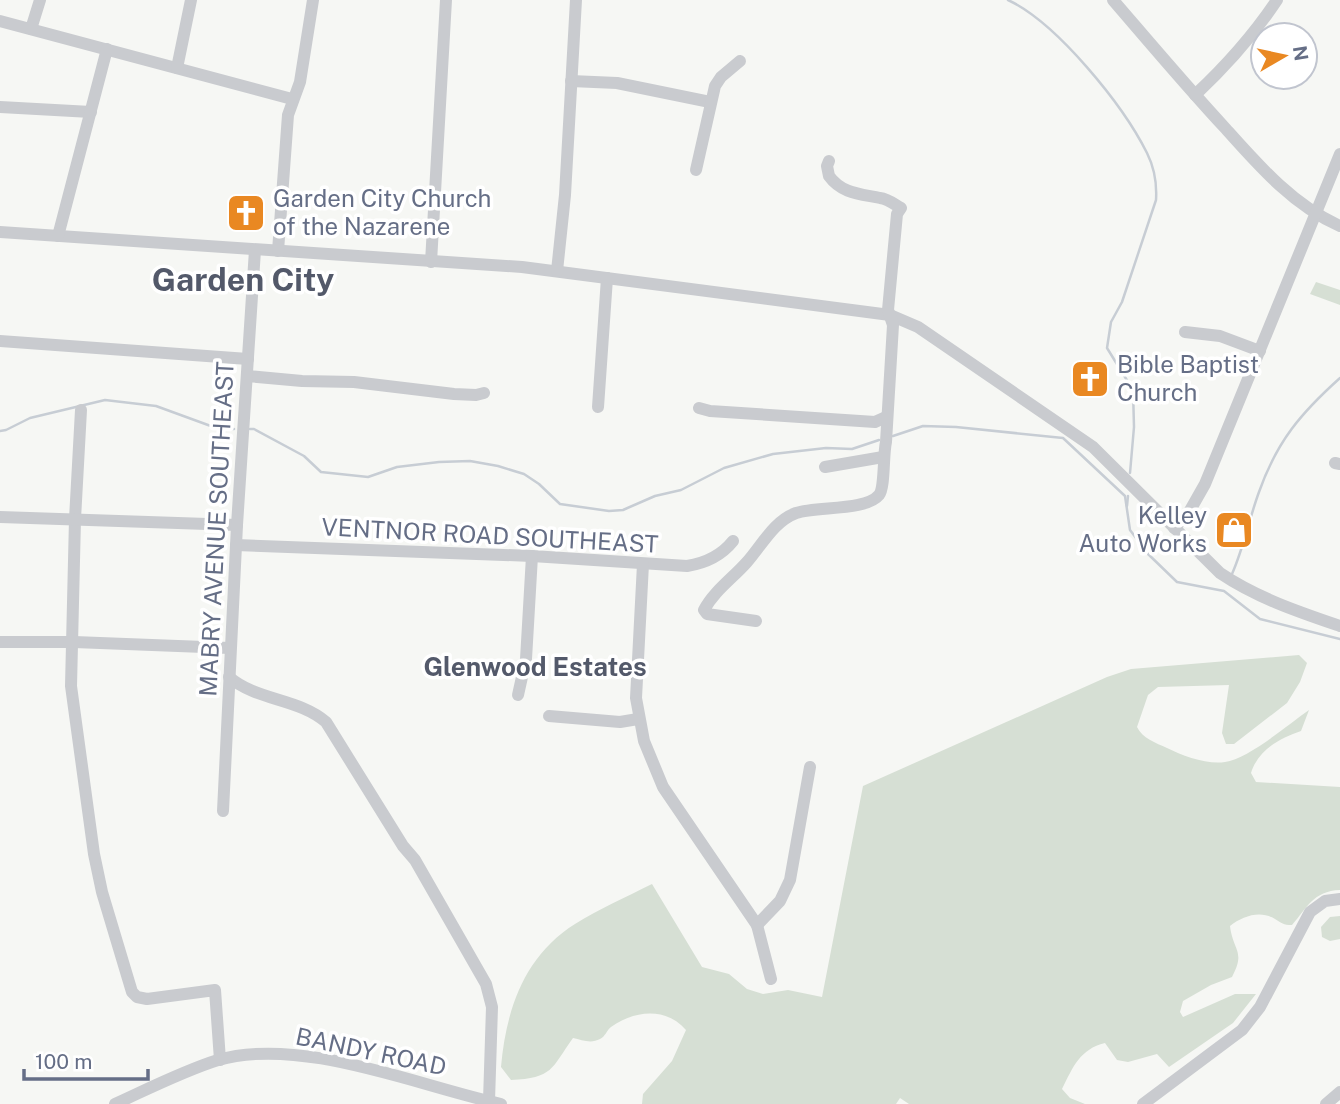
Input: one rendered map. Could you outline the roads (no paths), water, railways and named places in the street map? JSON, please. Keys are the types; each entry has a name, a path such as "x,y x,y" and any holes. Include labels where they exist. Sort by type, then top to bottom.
{"street":[{"path":"31,29 40,0"},
{"path":"177,68 191,0"},
{"path":"278,251 288,116 300,82 313,0"},
{"path":"430,262 446,0"},
{"path":"557,271 565,195 577,0"},
{"path":"1113,0 1265,172 1316,213 1340,226"},
{"path":"1195,95 1238,53 1277,0"},
{"path":"0,21 292,99"},
{"path":"58,236 107,49"},
{"path":"696,170 715,86 721,76 740,61"},
{"path":"570,80 617,83 710,102"},
{"path":"0,107 91,111"},
{"path":"1174,528 1188,514 1206,484 1340,154"},
{"path":"756,621 707,614 704,610 714,595 747,563 784,520 806,510 850,506 875,498 883,489 893,326 888,310 897,214 901,208 888,200 861,196 842,188 829,177 829,161"},
{"path":"0,232 557,271 890,315 918,327 1078,436 1120,472 1197,552 1234,583 1283,606 1340,626"},
{"name":"MABRY AVENUE SOUTHEAST","path":"223,811 237,524 255,250"},
{"path":"598,407 607,278"},
{"path":"1185,332 1220,335 1260,351"},
{"path":"0,341 248,359"},
{"path":"247,376 302,382 354,382 454,394 484,393"},
{"path":"698,408 875,422 886,417"},
{"path":"81,410 71,667 72,697 94,854 128,986 143,999 215,990 220,1060"},
{"path":"825,467 883,457"},
{"path":"0,517 237,524"},
{"name":"VENTNOR ROAD SOUTHEAST","path":"236,545 532,556 643,565 698,564 721,554 733,541"},
{"path":"519,695 526,659 532,556"},
{"path":"643,565 636,698 638,719 651,762 663,787 757,925 771,979"},
{"path":"0,642 74,642 230,649"},
{"path":"229,677 247,689 309,710 326,722 403,846 415,860 460,935 490,995 495,1103"},
{"path":"549,716 620,722 638,719"},
{"path":"757,925 780,901 790,880 810,767"},
{"path":"1143,1104 1183,1072 1227,1043 1250,1021 1272,986 1310,912 1325,901 1340,899"},
{"name":"BANDY ROAD","path":"114,1104 220,1060 285,1053 412,1080 495,1103"},
{"path":"1326,1104 1340,1092"}],"waterway":[{"path":"1008,0 1047,27 1087,67 1122,112 1147,153 1153,170 1156,200 1122,302 1111,322 1107,348 1133,390 1134,427 1130,473"},
{"path":"1232,574 1259,492 1282,443 1313,403 1340,378"},
{"path":"0,431 30,418 105,400 156,406 219,429 234,429"},
{"path":"893,436 923,426 1063,438 1125,496 1130,530 1148,554 1177,582 1224,591 1260,619 1340,639"},
{"path":"250,429 304,456 321,472 368,477 397,467 470,461 524,474 560,504 609,511 623,510 655,496 681,490 724,468 773,454 826,448 852,449 879,440"},
{"path":"1127,506 1128,496"}],"place":[{"name":"Garden City Church of the Nazarene","path":"246,213"},
{"name":"Bible Baptist Church","path":"1090,379"},
{"name":"Kelley Auto Works","path":"1234,530"}],"district":[{"name":"Garden City","path":"243,280"},
{"name":"Glenwood Estates","path":"535,667"}]}
